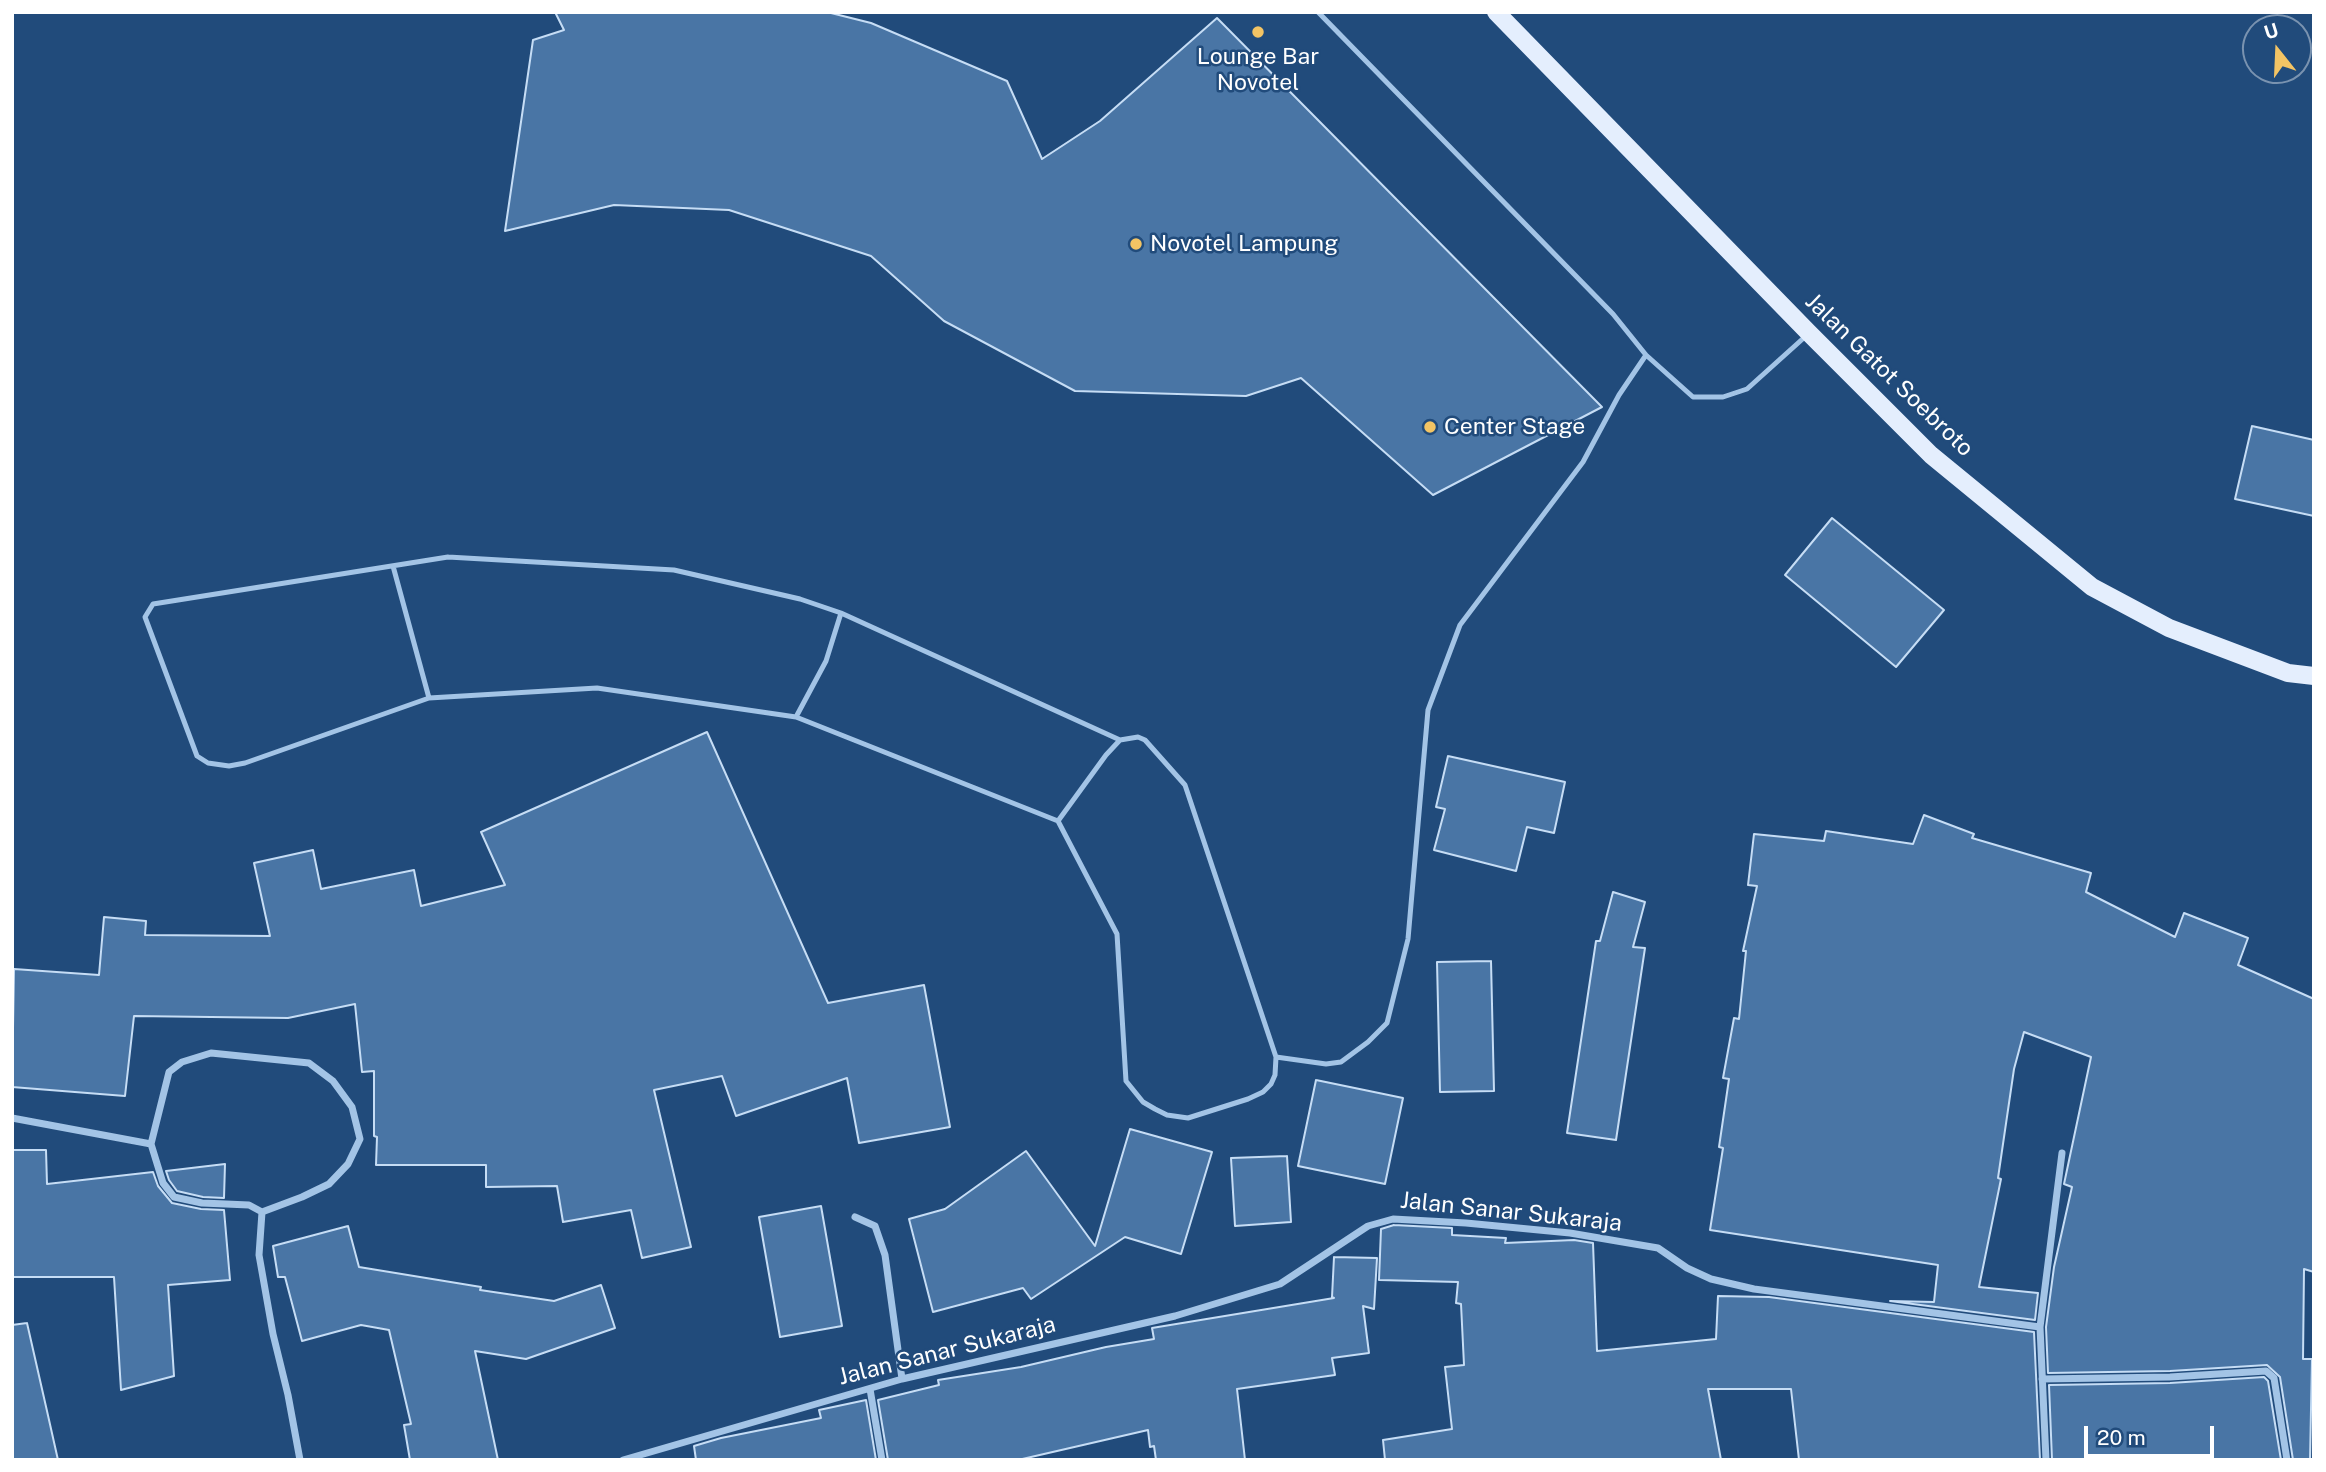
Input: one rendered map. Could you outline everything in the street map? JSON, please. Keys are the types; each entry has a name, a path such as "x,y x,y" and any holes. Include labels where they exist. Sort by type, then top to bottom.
{"main road":[{"name":"Jalan Gatot Soebroto","path":"1496,12 1931,454 2092,587 2169,628 2288,673 2314,676"}],"street":[{"path":"211,1053 309,1063 333,1081 352,1107 360,1139 348,1164 329,1184 262,1212 249,1205 202,1203 174,1196 163,1182 151,1144 169,1072 181,1062 211,1053"},
{"path":"12,1118 151,1144"},
{"path":"2046,1460 2040,1327 2062,1153"},
{"path":"262,1212 260,1255 273,1334 300,1460"},
{"path":"855,1217 875,1226 885,1255 902,1379"},
{"name":"Jalan Sanar Sukaraja","path":"623,1460 902,1379 1175,1316 1280,1284 1368,1226 1393,1219 1466,1223 1583,1235 1658,1248 1687,1268 1711,1279 1754,1289 2040,1327"},
{"path":"2042,1379 2170,1377 2266,1371 2274,1378 2287,1460"},
{"path":"870,1389 882,1460"}],"lane":[{"path":"1318,12 1613,314 1646,355 1693,397 1723,397 1747,389 1809,333"},
{"path":"1276,1057 1326,1064 1341,1062 1368,1042 1387,1023 1408,939 1428,710 1460,625 1583,462 1619,396 1646,355"},
{"path":"448,557 674,570 800,599 841,613 1120,740 1138,737 1145,740 1185,785 1276,1057 1275,1075 1270,1084 1263,1092 1248,1099 1188,1118 1167,1115 1143,1102 1126,1081 1116,934 1058,821 796,718 597,688 429,698 245,764 229,766 208,762 197,756 145,617 149,608 158,603 448,557"},
{"path":"394,566 429,698"},
{"path":"796,718 826,661 841,613"},
{"path":"1058,821 1120,740"}],"building":[{"name":"Novotel Lampung","path":"555,12 827,12 871,23 1007,81 1042,159 1100,121 1217,18 1602,407 1433,495 1301,378 1246,396 1075,391 944,321 871,256 729,210 614,205 505,231 533,40 564,30"},
{"path":"2252,426 2314,440 2314,516 2235,499"},
{"path":"1832,518 1944,610 1896,667 1785,575"},
{"path":"707,732 828,1003 924,985 950,1127 859,1143 847,1078 736,1116 722,1076 654,1090 691,1247 642,1258 631,1210 563,1222 557,1186 486,1187 486,1165 376,1165 374,1071 362,1072 355,1004 288,1018 134,1016 125,1096 12,1087 14,969 99,975 104,917 146,921 145,935 270,936 254,863 313,850 321,889 414,870 421,906 505,885 481,832"},
{"path":"1448,756 1565,782 1554,833 1527,827 1516,871 1434,850 1445,809 1436,807"},
{"path":"1924,815 1974,834 1972,838 2091,873 2086,892 2175,937 2184,913 2248,938 2238,965 2314,999 2314,1272 2304,1269 2303,1359 2312,1359 2310,1460 2293,1460 2280,1377 2267,1365 2170,1371 2048,1373 2046,1327 2054,1267 2072,1187 2064,1184 2091,1057 2024,1032 2014,1069 1998,1178 2001,1179 1979,1287 2038,1293 2035,1320 1890,1301 1934,1302 1938,1265 1710,1230 1723,1148 1719,1147 1729,1079 1723,1078 1734,1018 1739,1019 1746,951 1743,951 1757,886 1748,885 1754,834 1824,841 1826,831 1913,844"},
{"path":"1613,892 1645,902 1633,947 1645,948 1616,1140 1567,1133 1596,941 1600,941"},
{"path":"1491,961 1494,1091 1440,1092 1437,962"},
{"path":"1316,1080 1403,1098 1385,1184 1298,1166"},
{"path":"1130,1129 1212,1152 1181,1254 1125,1237 1031,1299 1023,1288 933,1312 909,1219 945,1209 1026,1151 1095,1246"},
{"path":"12,1150 46,1150 47,1184 153,1172 158,1186 172,1203 224,1210 230,1280 168,1285 174,1376 121,1390 114,1277 12,1277"},
{"path":"1287,1156 1291,1222 1235,1226 1231,1158"},
{"path":"225,1164 224,1198 203,1197 177,1191 166,1171"},
{"path":"821,1206 842,1326 780,1337 759,1217"},
{"path":"1394,1225 1452,1228 1452,1235 1506,1238 1505,1243 1574,1240 1593,1243 1597,1351 1716,1339 1718,1296 1769,1297 2034,1332 2040,1460 1799,1460 1791,1389 1708,1389 1721,1460 1385,1460 1383,1440 1452,1429 1445,1367 1464,1365 1461,1304 1456,1303 1458,1282 1379,1280 1381,1229"},
{"path":"348,1226 359,1267 554,1301 601,1285 615,1328 526,1359 475,1351 498,1460 410,1460 404,1425 411,1424 389,1330 361,1325 302,1341 285,1277 278,1277 273,1246"},
{"path":"1334,1257 1377,1258 1374,1309 1363,1306 1369,1353 1332,1358 1335,1375 1237,1389 1245,1460 1156,1460 1154,1446 1150,1447 1148,1430 1018,1460 888,1460 878,1400 939,1385 938,1380 1021,1367 1154,1339 1152,1328 1334,1298"},
{"path":"27,1323 58,1460 12,1460 12,1325"},
{"path":"2264,1377 2268,1381 2281,1460 2052,1460 2049,1385 2170,1383"},
{"path":"866,1400 876,1460 696,1460 694,1446 821,1418 819,1410"}],"place":[{"name":"Lounge Bar Novotel","path":"1258,32"},
{"name":"Novotel Lampung","path":"1136,244"},
{"name":"Center Stage","path":"1430,427"}]}
